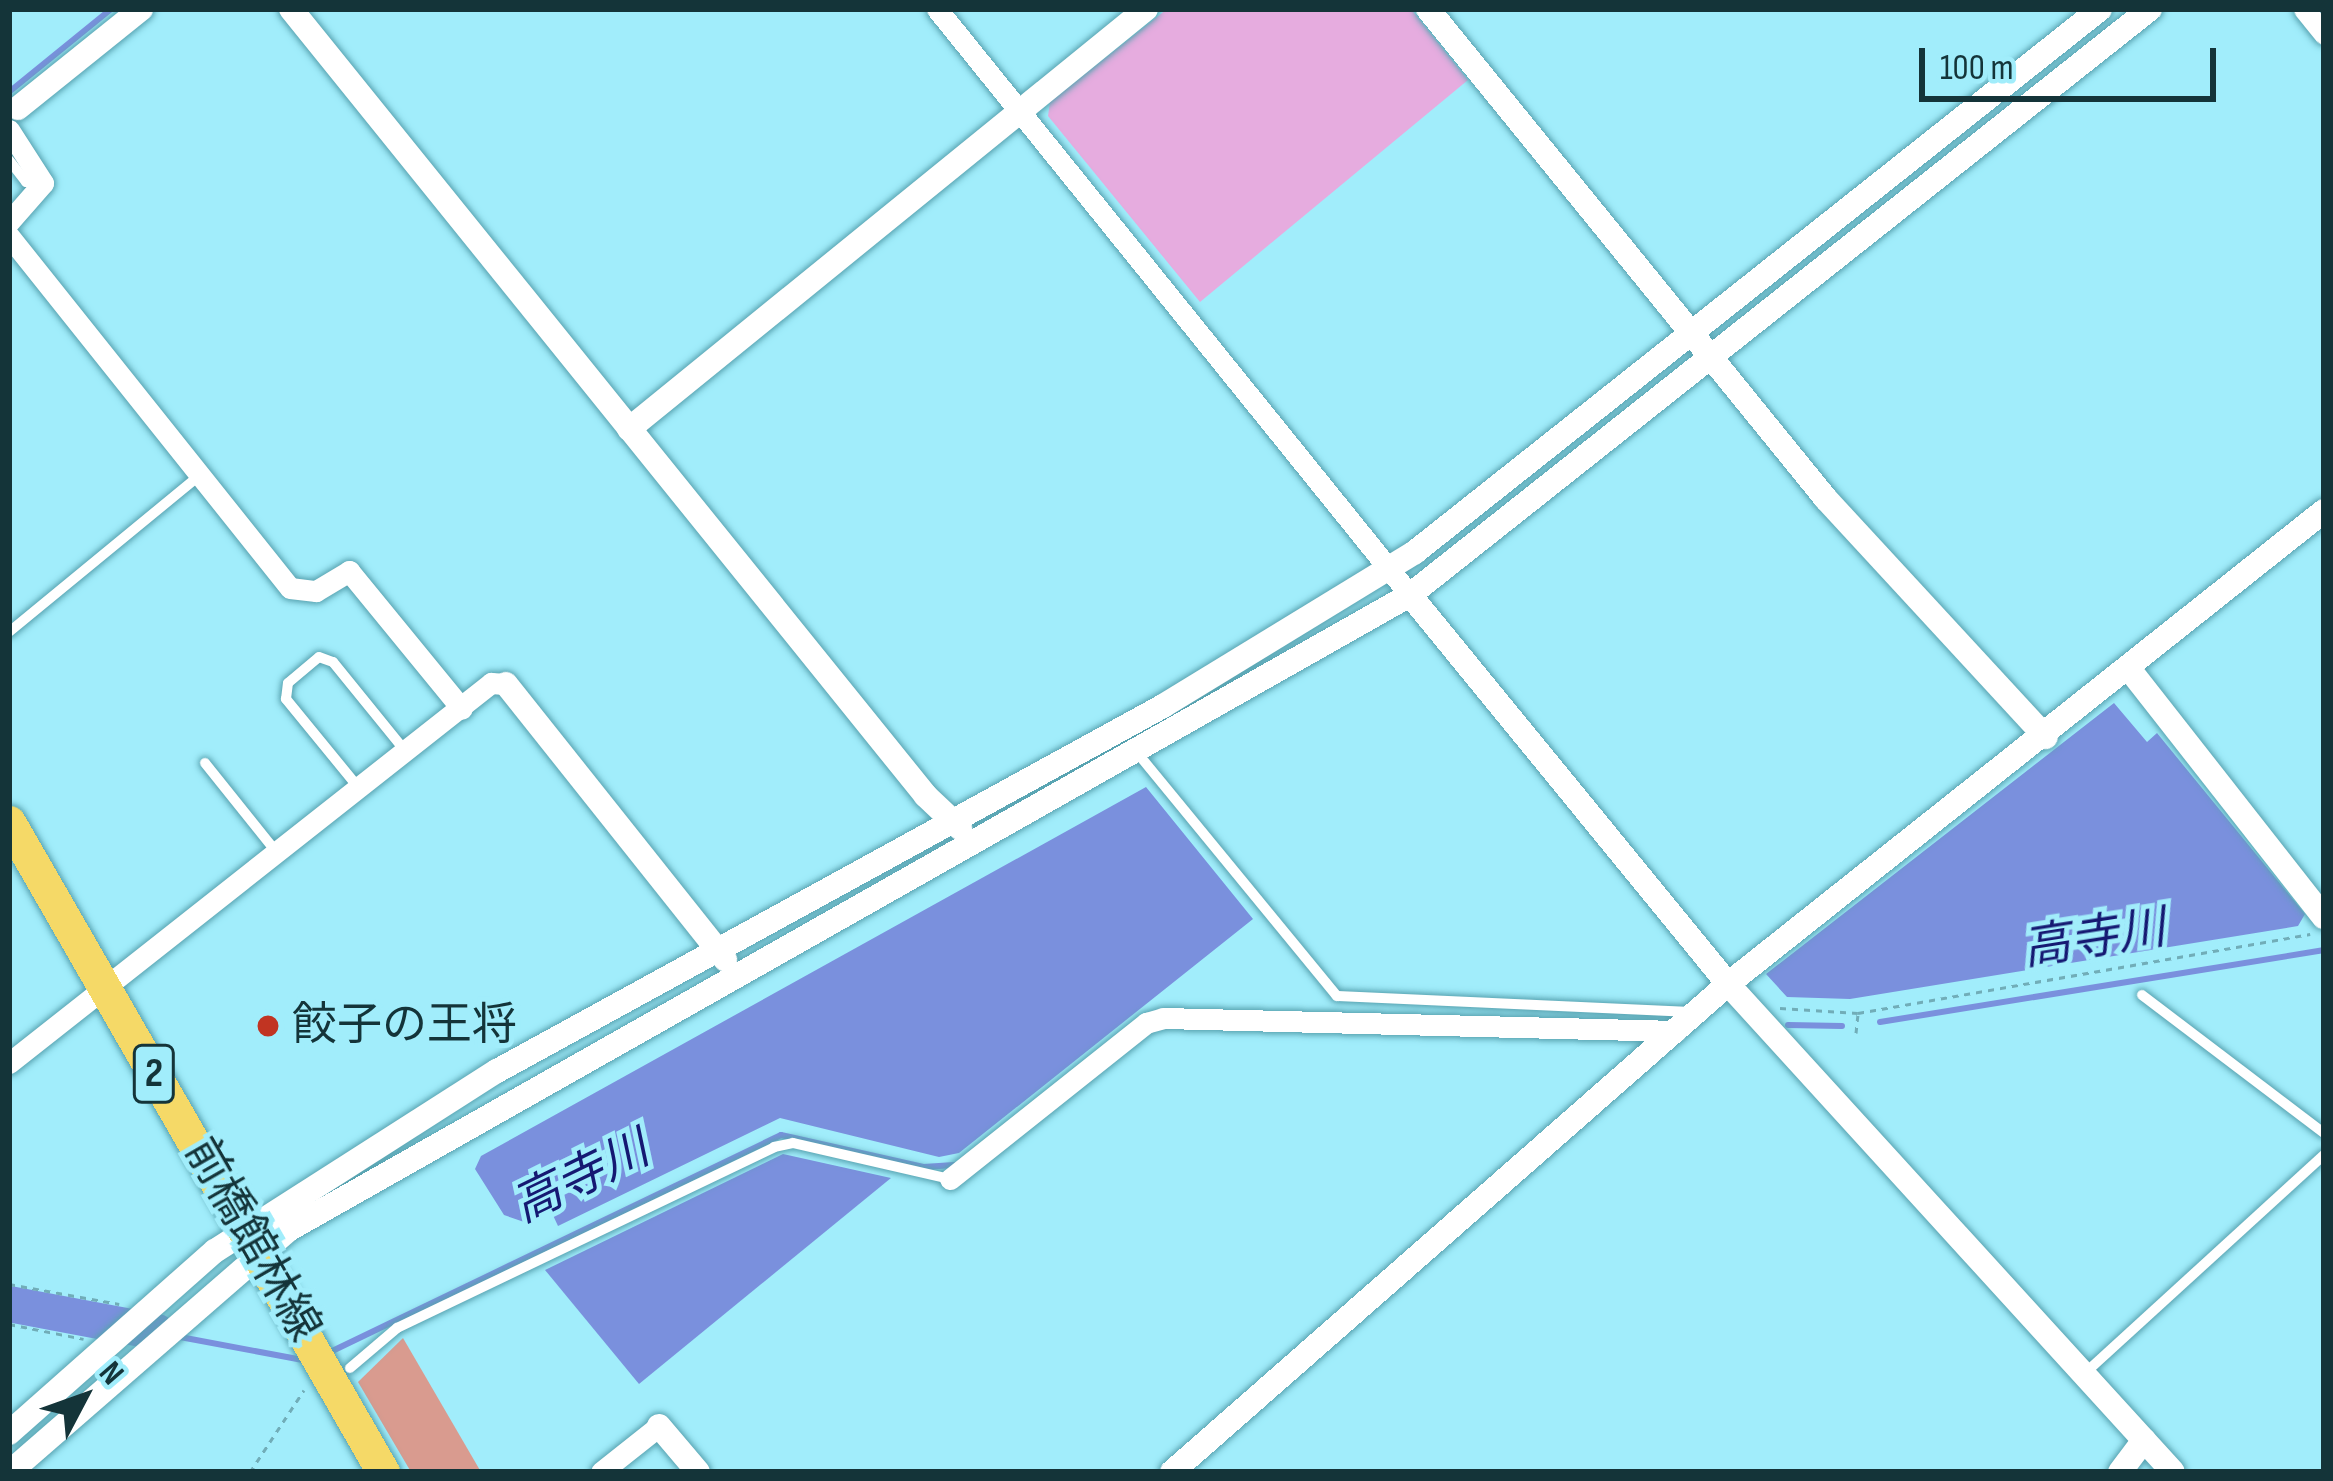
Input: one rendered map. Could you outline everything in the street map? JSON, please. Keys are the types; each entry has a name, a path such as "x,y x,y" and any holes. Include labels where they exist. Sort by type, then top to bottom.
{"main road":[{"name":"前橋館林線","path":"9,823 251,1240 335,1369 383,1472"}],"street":[{"path":"9,222 43,183 12,119 141,9"},
{"path":"291,9 949,824 999,831"},
{"path":"937,9 1736,993 2174,1472"},
{"path":"629,429 1146,9"},
{"path":"1428,9 1826,500 2046,737"},
{"path":"10,1472 175,1323 251,1240 497,1071 949,824 1389,570 1694,336 2100,9"},
{"path":"9,1432 121,1332 134,1308 1139,755 1410,595 2150,9"},
{"path":"2304,9 2324,34"},
{"path":"9,236 290,589 316,591 349,572 462,709"},
{"path":"1172,1472 1698,1012 1736,993 2324,511"},
{"path":"2130,670 2324,916"},
{"path":"9,1063 106,992 491,682 506,684 736,974"},
{"path":"924,873 949,824"},
{"path":"950,1179 1146,1022 1163,1018 1676,1031"},
{"path":"601,1472 659,1426 698,1472"},
{"path":"2120,1472 2144,1440"}],"lane":[{"path":"9,160 26,182 43,183"},
{"path":"9,632 200,476"},
{"path":"360,790 286,699 288,683 319,657 333,662 406,753"},
{"path":"1139,755 1337,996 1698,1012"},
{"path":"205,763 279,855"},
{"path":"2142,995 2324,1133"},
{"path":"335,1369 397,1328 774,1147 793,1143 950,1179"},
{"path":"2084,1374 2324,1155"}],"path":[{"path":"1736,993 1858,1012 2298,938 2324,927"},
{"path":"1856,1033 1858,1012"},
{"path":"9,1283 134,1308"},
{"path":"9,1324 86,1339"},
{"path":"250,1472 309,1382 335,1369"}],"shaded area":[{"path":"1167,9 1411,9 1468,80 1200,302 1048,116 1050,102"}],"water":[{"path":"2114,703 2147,742 2157,733 2305,914 2298,926 1850,999 1787,997 1766,974"},
{"path":"1146,787 1253,919 959,1153 939,1157 780,1118 558,1226 551,1211 527,1223 504,1215 475,1169 481,1156"},
{"path":"783,1154 891,1178 639,1384 545,1270"}],"building":[{"path":"403,1338 481,1472 411,1472 358,1382"}],"waterway":[{"path":"9,92 111,9"},
{"name":"高寺川","path":"1880,1022 2324,950"},
{"name":"高寺川","path":"1788,1025 1842,1026"},
{"name":"高寺川","path":"326,1354 781,1135 924,1167 954,1165"},
{"name":"高寺川","path":"9,1304 157,1332"},
{"name":"高寺川","path":"180,1337 303,1360"}],"place":[{"name":"餃子の王将","path":"268,1026"}]}
